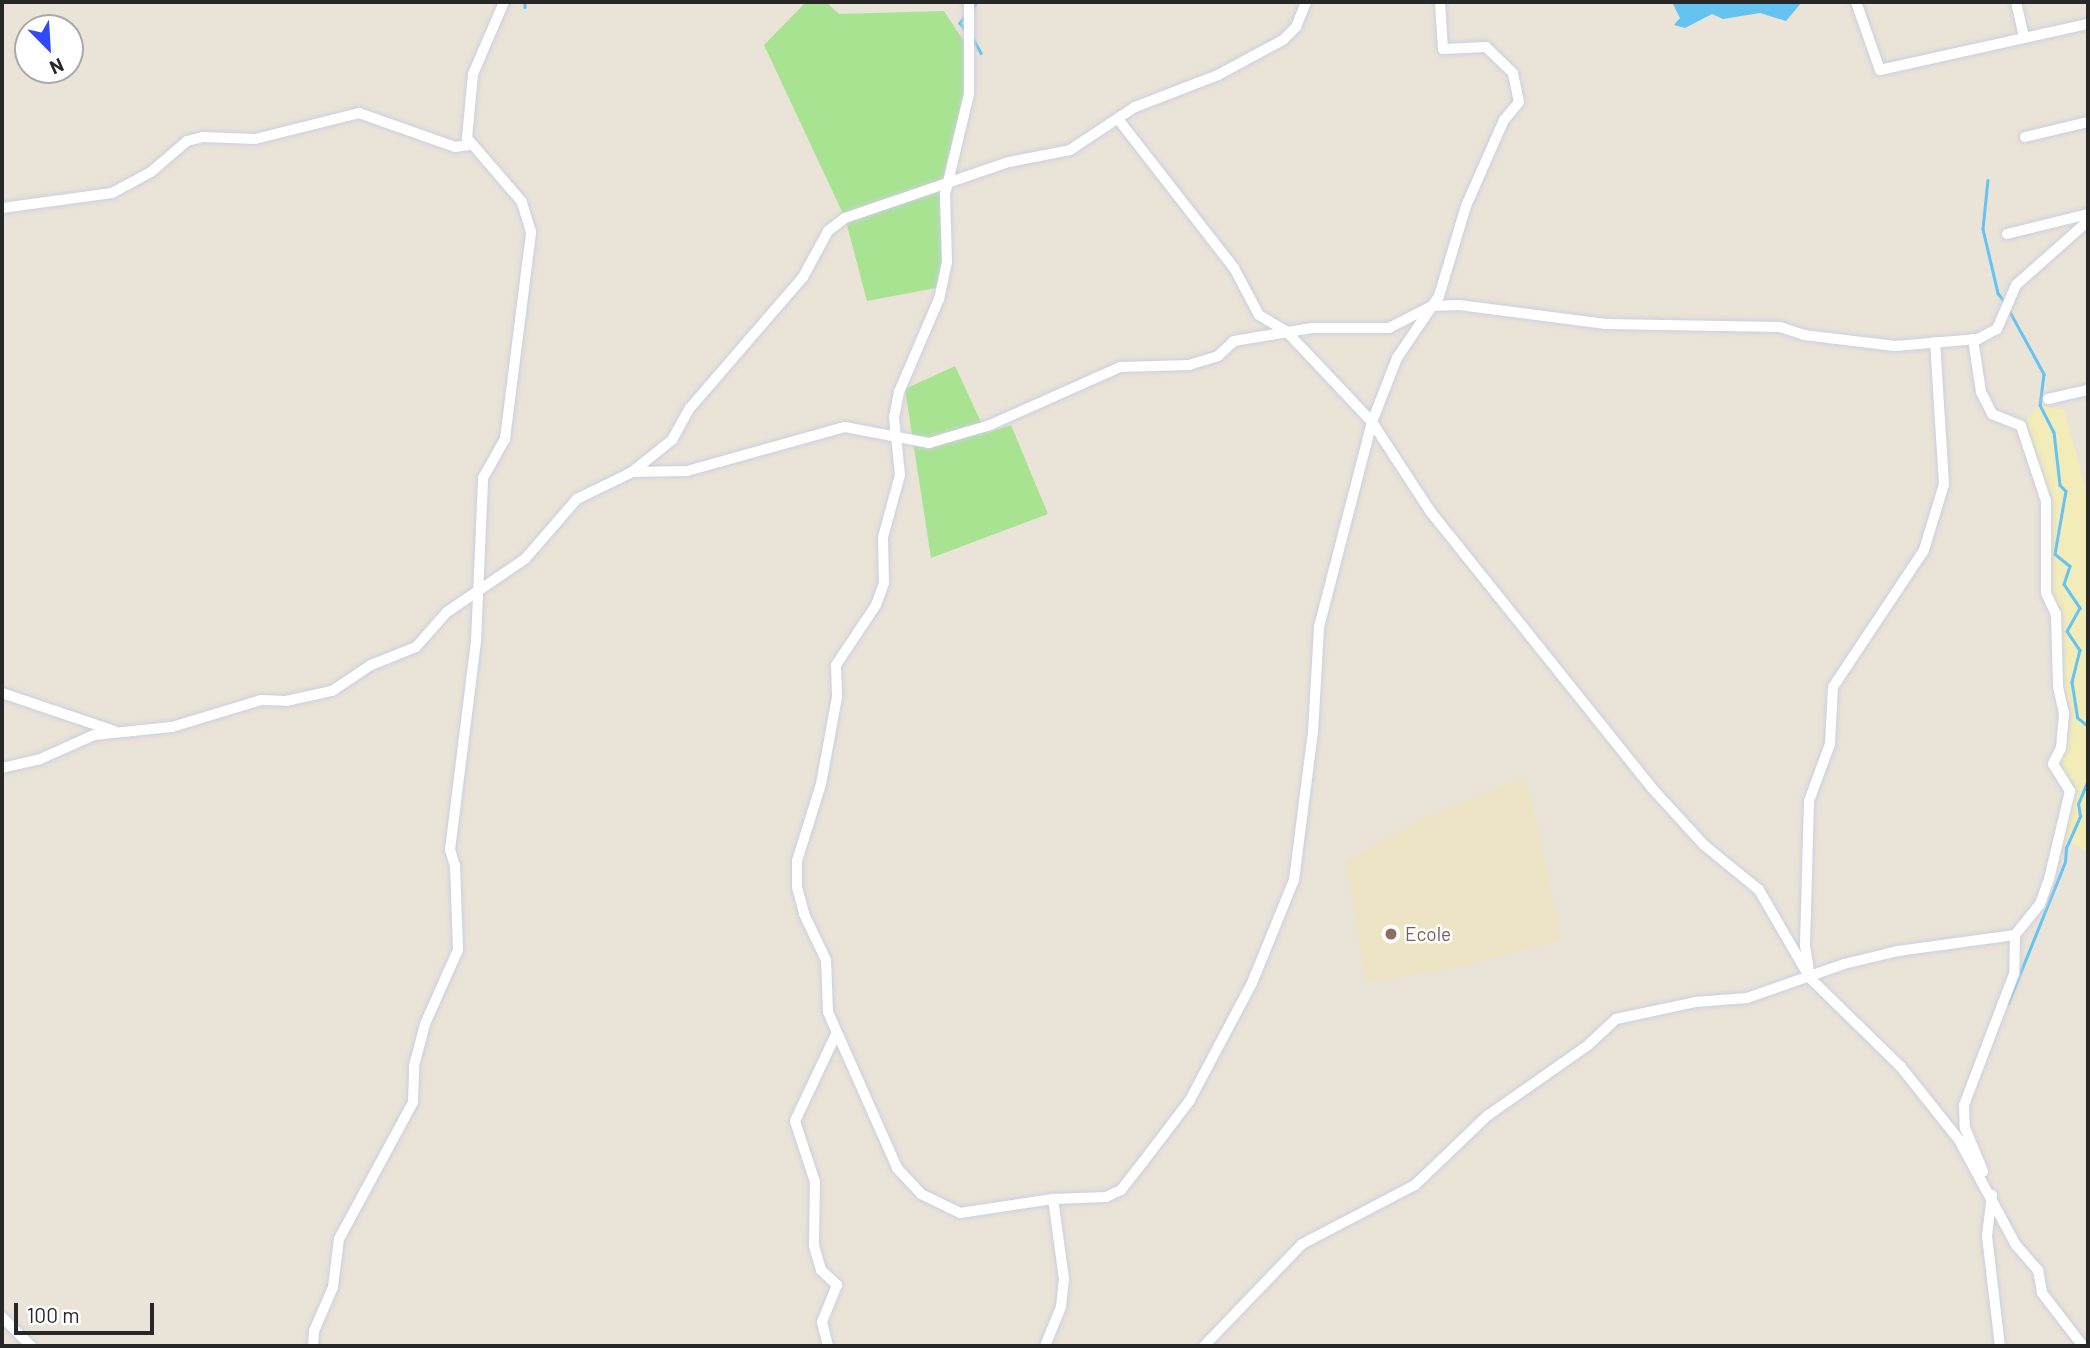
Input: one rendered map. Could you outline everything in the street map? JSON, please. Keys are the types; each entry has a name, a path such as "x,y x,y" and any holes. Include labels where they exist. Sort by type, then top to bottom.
{"street":[{"path":"313,1346 314,1331 333,1287 339,1239 413,1102 414,1066 425,1024 458,950 454,866 450,850 476,641 482,478 505,439 531,232 522,202 468,145 473,74 504,2"},
{"path":"969,2 969,94 948,185 947,262 939,299 899,392 896,434 900,475 884,537 884,583 876,605 836,665 837,697 821,784 797,861 801,905 826,960 828,1012 890,1157 921,1195 960,1213 1053,1199 1106,1197 1121,1190 1189,1100 1278,928 1294,880 1313,732 1319,627 1372,422 1397,358 1432,306 1466,206 1504,120 1519,102 1513,73 1486,47 1443,49 1440,2"},
{"path":"2,768 29,763 114,732 172,727 261,700 286,701 332,691 372,665 416,647 447,612 525,559 577,499 632,472 672,440 690,408 773,316 803,277 828,231 845,218 1009,162 1070,150 1118,119 1283,40 1296,27 1306,2"},
{"path":"1856,2 1880,71 2088,24"},
{"path":"2016,2 2024,38"},
{"path":"2,208 112,193 151,172 187,141 203,137 255,139 359,113 456,147 468,145"},
{"path":"1118,119 1234,268 1259,315 1287,332 1372,422 1430,511 1651,787 1704,845 1759,890 1810,978 1901,1068 1959,1140 1992,1195 1987,1236 2000,1346"},
{"path":"2025,137 2088,122"},
{"path":"2007,234 2088,214"},
{"path":"632,472 687,471 845,426 896,434 929,443 990,425 1120,367 1189,365 1218,356 1234,341 1287,332 1389,328 1432,306 1459,304 1606,324 1780,327 1804,335 1895,346 1973,339 1997,329 2016,285 2088,221"},
{"path":"1973,339 1981,392 1992,414 2021,426 2046,501 2046,593 2056,614 2058,687 2064,714 2062,748 2053,764 2070,791 2040,904 2015,935 2014,974 1964,1105 1965,1128 2016,1245 2038,1270 2042,1293 2083,1346"},
{"path":"1810,978 1805,945 1809,802 1830,744 1833,687 1924,550 1944,484 1935,342"},
{"path":"2048,399 2088,390"},
{"path":"2,694 114,732"},
{"path":"1204,1346 1301,1244 1415,1185 1487,1116 1587,1046 1616,1019 1695,1002 1747,998 1844,964 1898,951 2015,935"},
{"path":"828,1346 822,1322 837,1285 821,1270 814,1245 815,1182 795,1121 836,1032"},
{"path":"1045,1346 1061,1307 1065,1279 1053,1199"},
{"path":"2,1317 31,1346"}],"shaded area":[{"path":"1526,776 1562,940 1459,967 1366,983 1346,861 1424,818"}],"green space":[{"path":"806,2 826,2 839,14 944,11 969,49 969,94 945,195 941,287 867,301 845,218 764,45"},
{"path":"955,366 986,433 1011,425 1048,514 931,558 905,389"}],"sand":[{"path":"2040,405 2064,410 2088,496 2088,853 2060,836 2070,791 2054,770 2061,748 2056,614 2046,593 2045,516 2021,426"}],"water":[{"path":"1672,2 1802,2 1786,21 1760,13 1723,19 1712,14 1685,28 1674,25 1680,18"}],"waterway":[{"path":"525,2 525,7"},
{"path":"972,9 976,2"},
{"path":"965,17 960,23 966,31"},
{"path":"973,38 981,53"},
{"path":"1988,180 1983,229 1998,293 2006,304"},
{"path":"2009,310 2044,374 2040,405 2054,432 2060,485 2066,491 2055,554 2070,566 2064,584 2080,608 2067,631 2080,650 2072,682 2078,718 2088,726"},
{"path":"2088,748 2088,772"},
{"path":"2008,1003 2065,862 2066,848 2080,816 2078,804 2088,780"}],"place":[{"name":"Ecole","path":"1391,934"}]}
